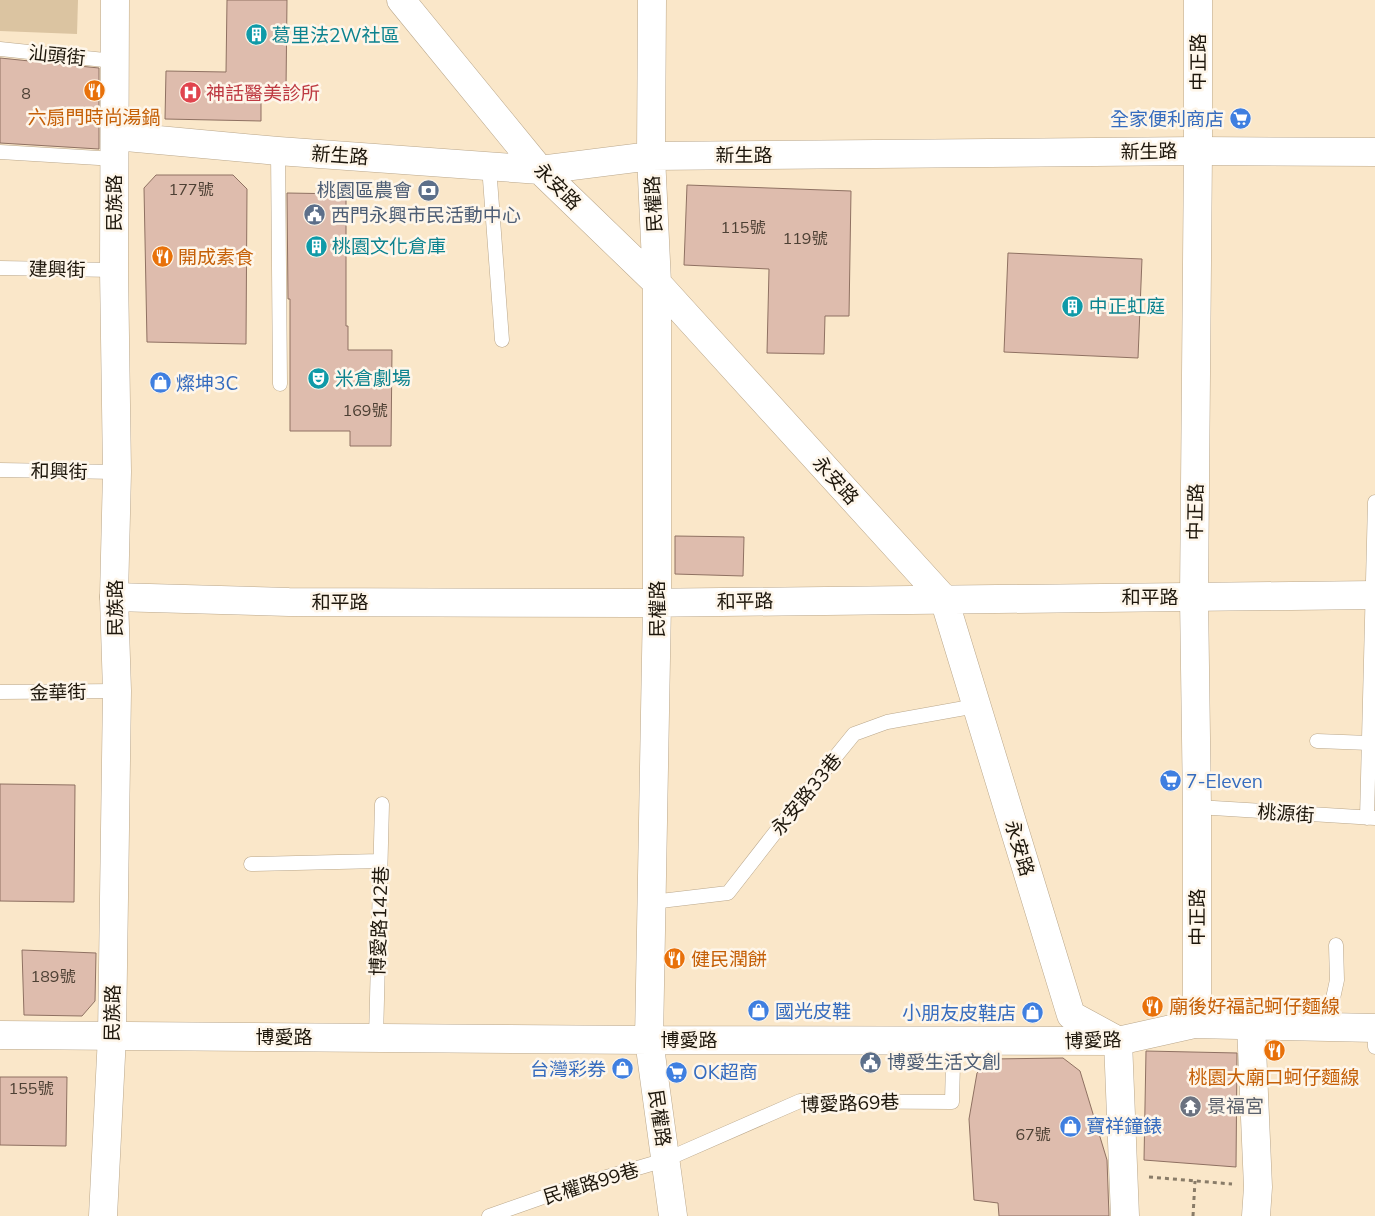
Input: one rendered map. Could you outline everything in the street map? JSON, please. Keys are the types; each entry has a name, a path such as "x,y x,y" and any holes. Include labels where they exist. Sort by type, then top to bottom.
{"street":[{"name":"民族路","path":"103,1216 112,1036 117,691 114,597 118,472 114,270 115,0"},
{"name":"永安路","path":"401,0 540,170 657,283 944,599 1071,1015 1118,1041"},
{"name":"民權路","path":"652,0 651,156 657,283 658,602 649,1040 673,1216"},
{"name":"中正路","path":"1194,1024 1197,994 1194,596 1198,0"},
{"name":"新生路","path":"115,147 278,151 540,170 651,156 1198,151 1375,152"},
{"name":"和平路","path":"114,597 289,602 658,602 1374,595"},
{"name":"博愛路","path":"0,1035 649,1040 1118,1041 1194,1024 1327,1026 1375,1034"},
{"path":"1252,1025 1258,1187 1256,1216"},
{"path":"1118,1041 1125,1216"}],"lane":[{"name":"汕頭街","path":"0,49 114,61"},
{"path":"0,152 115,147"},
{"path":"278,151 280,384"},
{"path":"490,166 502,340"},
{"name":"建興街","path":"0,268 114,270"},
{"name":"和興街","path":"0,470 118,472"},
{"path":"1371,818 1369,743 1375,502"},
{"name":"金華街","path":"0,692 117,691"},
{"name":"永安路33巷","path":"652,902 728,893 854,734 887,722 976,706"},
{"path":"1317,741 1369,743"},
{"name":"博愛路142巷","path":"376,1038 382,804"},
{"name":"桃源街","path":"1197,807 1371,818"},
{"path":"251,864 380,861"},
{"path":"1327,1026 1337,980 1336,945"},
{"name":"博愛路69巷","path":"665,1160 800,1101 952,1102 953,1062 965,1041"},
{"name":"民權路99巷","path":"489,1216 569,1188 665,1160"}],"path":[{"path":"1123,1175 1258,1187"},
{"path":"1193,1216 1195,1181"}],"shaded area":[{"path":"0,0 78,0 77,34 0,31"}],"building":[{"name":"葛里法2W社區","path":"227,0 287,0 286,89 261,89 261,121 165,119 166,71 226,72"},
{"path":"0,58 99,68 99,149 0,143"},
{"path":"156,175 233,175 247,189 246,344 147,342 144,188"},
{"path":"687,185 851,191 849,316 825,316 824,354 767,353 769,269 684,265"},
{"path":"287,193 346,194 346,326 348,326 348,350 392,350 391,446 350,446 350,431 290,431 290,299 288,299"},
{"name":"中正虹庭","path":"1008,253 1142,259 1138,358 1004,352"},
{"path":"675,536 744,537 743,576 675,574"},
{"path":"0,784 75,785 74,902 0,901"},
{"path":"22,950 96,953 95,1001 82,1016 24,1015"},
{"name":"景福宮","path":"1146,1051 1237,1053 1236,1167 1144,1160"},
{"path":"1063,1058 1080,1071 1107,1160 1109,1216 999,1216 998,1203 974,1200 969,1119 977,1073 991,1059"},
{"path":"0,1077 67,1077 66,1146 0,1145"}],"place":[{"name":"葛里法2W社區","path":"256,35"},
{"name":"六扇門時尚湯鍋","path":"94,91"},
{"name":"神話醫美診所","path":"190,93"},
{"name":"全家便利商店","path":"1240,119"},
{"name":"桃園區農會","path":"428,190"},
{"name":"西門永興市民活動中心","path":"315,215"},
{"name":"桃園文化倉庫","path":"316,246"},
{"name":"開成素食","path":"162,257"},
{"name":"中正虹庭","path":"1073,306"},
{"name":"米倉劇場","path":"319,378"},
{"name":"燦坤3C","path":"160,383"},
{"name":"7-Eleven","path":"1170,781"},
{"name":"健民潤餅","path":"675,959"},
{"name":"廟後好福記蚵仔麵線","path":"1153,1006"},
{"name":"國光皮鞋","path":"759,1011"},
{"name":"小朋友皮鞋店","path":"1032,1013"},
{"name":"桃園大廟口蚵仔麵線","path":"1274,1051"},
{"name":"博愛生活文創","path":"871,1062"},
{"name":"台灣彩券","path":"622,1069"},
{"name":"OK超商","path":"677,1072"},
{"name":"景福宮","path":"1191,1106"},
{"name":"寶祥鐘錶","path":"1070,1126"}]}
